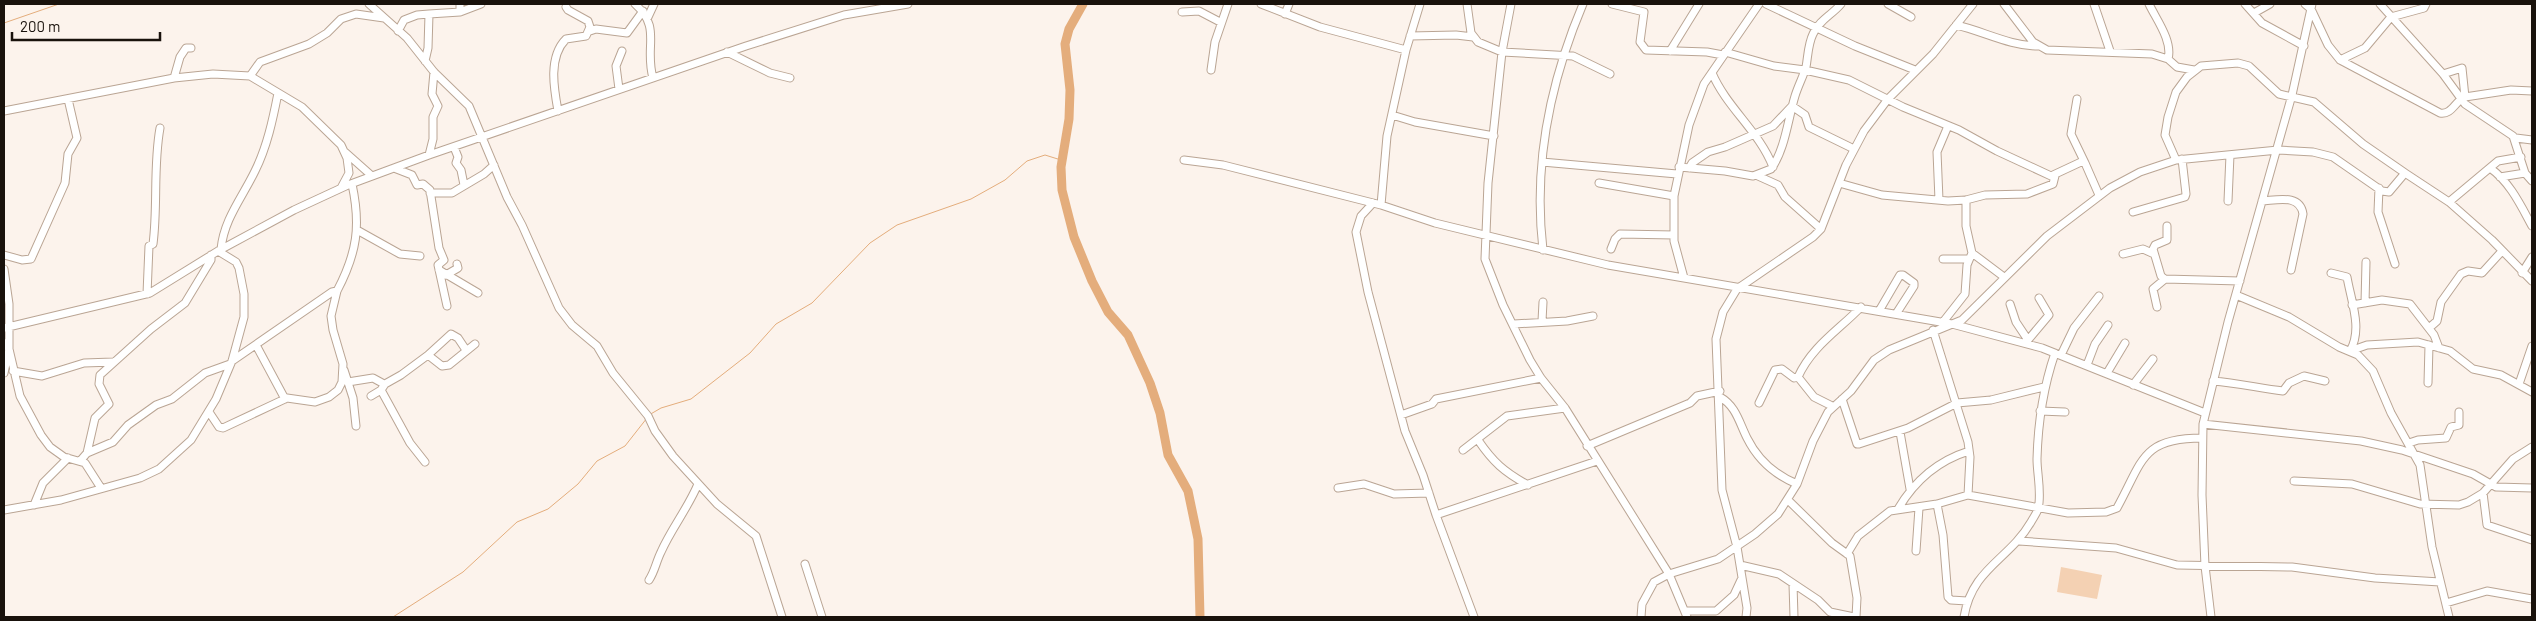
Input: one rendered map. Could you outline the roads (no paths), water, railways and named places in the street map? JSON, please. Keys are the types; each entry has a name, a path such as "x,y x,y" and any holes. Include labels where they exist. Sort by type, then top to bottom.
{"street":[{"path":"369,4 407,38 434,72 469,106 507,197 522,225 558,308 572,325 597,346 613,373 648,416 659,438 698,484 717,504 756,536 782,617"},
{"path":"460,4 460,12"},
{"path":"398,31 404,20 414,16 460,12 481,4"},
{"path":"635,4 646,14 651,37 649,59 653,78"},
{"path":"558,111 554,71 560,49 566,39 586,36 590,31 596,29 627,33 654,4"},
{"path":"6,328 147,294 163,287 220,250 285,214 341,188 429,155 727,52 844,15 908,4"},
{"path":"1211,70 1220,22 1228,4"},
{"path":"1261,4 1320,26 1406,50"},
{"path":"1285,14 1289,4"},
{"path":"1381,206 1383,163 1392,115 1406,50 1420,4"},
{"path":"1467,4 1473,37"},
{"path":"1511,4 1502,52 1485,235 1485,258 1490,274 1540,378 1565,408 1587,446 1669,574 1686,614 1710,612 1722,608 1734,595 1742,577"},
{"path":"1543,250 1540,202 1546,126 1563,54 1583,4"},
{"path":"1612,4 1644,12 1640,42 1646,50 1724,53 1774,66 1805,70 1849,80 1997,151 2055,176"},
{"path":"1670,51 1699,4"},
{"path":"1684,278 1674,235 1674,196 1678,171 1698,97 1724,53 1758,4"},
{"path":"1766,4 1817,26 1855,46 1915,70"},
{"path":"1758,176 1773,167 1805,70 1810,41 1817,26 1841,4"},
{"path":"1888,4 1911,17"},
{"path":"1746,617 1747,608 1737,547 1722,490 1720,394 1716,339 1723,312 1737,288 1808,240 1821,229 1839,183 1864,131 1888,99 1932,54 1973,4"},
{"path":"2004,4 2038,46"},
{"path":"2094,4 2110,51"},
{"path":"2149,4 2167,41 2168,59"},
{"path":"2245,4 2262,24 2304,46"},
{"path":"2254,13 2270,4"},
{"path":"2380,4 2463,97 2473,111 2516,138 2532,140"},
{"path":"2340,60 2365,48 2391,17 2424,8 2426,4"},
{"path":"2211,617 2205,566 2203,424 2240,281 2292,95 2304,46 2309,5"},
{"path":"2309,5 2328,44 2340,60 2440,113 2450,111 2463,97 2504,91 2532,91"},
{"path":"566,7 588,21 590,31"},
{"path":"1182,12 1199,11 1220,22"},
{"path":"250,76 260,62 309,44 328,33 341,19 356,14 384,18"},
{"path":"425,61 428,48 429,14"},
{"path":"1956,25 1982,31 2018,44 2038,46 2051,51 2110,51 2152,54 2168,59 2177,67 2194,70"},
{"path":"1410,36 1456,35 1473,37 1502,52 1563,54 1579,58 1610,74"},
{"path":"174,78 180,56 186,48 191,48"},
{"path":"619,89 616,66 622,51"},
{"path":"727,52 770,73 790,78"},
{"path":"2133,212 2185,197 2179,160 2166,140 2168,117 2176,92 2194,70 2209,64 2244,64 2254,70 2275,91 2314,102 2363,144 2449,202 2532,281"},
{"path":"2443,74 2462,68 2463,97"},
{"path":"429,155 433,139 433,117 438,106 432,94 434,72"},
{"path":"1712,73 1725,98 1766,152 1773,167"},
{"path":"4,111 52,100 68,99 174,78 226,74 250,76 311,114 341,145 345,152 372,176"},
{"path":"220,250 222,236 231,213 260,160 274,115 278,93"},
{"path":"2077,98 2071,134 2099,195"},
{"path":"4,255 22,260 31,259 65,183 68,157 78,138 68,99"},
{"path":"1689,168 1692,163 1708,152 1725,147 1773,126 1792,106"},
{"path":"1792,106 1805,115 1809,127 1854,149"},
{"path":"1392,115 1415,122 1494,136"},
{"path":"1938,200 1937,152 1948,126"},
{"path":"147,294 149,246 153,244 155,229 157,146 160,128"},
{"path":"2516,138 2525,173 2532,181"},
{"path":"454,147 458,157 456,163 461,170 464,186"},
{"path":"1641,617 1642,604 1654,582 1669,574 1706,564 1737,547 1772,520 1788,500 1797,484 1813,441 1832,406 1842,399 1881,355 1933,330 1965,318 2047,236 2099,195 2140,172 2179,160 2278,150 2313,152 2333,157 2379,188 2389,192 2405,174"},
{"path":"341,188 349,173 345,152"},
{"path":"2228,201 2230,155"},
{"path":"2449,202 2498,161 2521,157"},
{"path":"1184,160 1223,165 1373,203 1413,217 1616,267 1861,307 1943,322 2027,341 2205,413"},
{"path":"1542,162 1678,171 1689,168 1758,176 1778,185 1785,197 1821,229"},
{"path":"1839,183 1882,195 1938,200 1966,200 1985,195 2027,194 2053,184 2055,176 2081,162 2085,163"},
{"path":"430,193 446,194 484,174 494,165"},
{"path":"394,168 412,175 417,185 423,184 430,193 439,248 444,256 444,260 438,263 447,306"},
{"path":"2490,168 2500,176 2532,226"},
{"path":"2500,176 2525,173"},
{"path":"1599,183 1674,196"},
{"path":"352,184 358,211 357,230 348,270 337,291 332,309 333,330 353,398 356,426"},
{"path":"2379,188 2378,212 2395,264"},
{"path":"1943,322 1966,294 1966,278 1971,256 1966,226 1966,200"},
{"path":"2262,201 2290,200 2299,202 2302,206 2303,214 2291,270"},
{"path":"1373,203 1359,221 1356,232 1357,246 1401,415 1474,617"},
{"path":"2165,279 2161,276 2153,247 2167,240 2167,226"},
{"path":"357,230 400,254 420,256"},
{"path":"1611,249 1615,239 1620,234 1674,235"},
{"path":"2123,254 2143,249 2154,254"},
{"path":"4,510 61,500 136,479 159,469 185,448 201,427 209,412 231,363 242,326 244,294 236,262 220,250"},
{"path":"2429,328 2437,321 2441,302 2461,274 2468,271 2482,273 2502,251"},
{"path":"80,461 87,453 95,418 109,404 98,379 113,362 185,303 211,260 211,256"},
{"path":"1943,259 1971,256 2004,277"},
{"path":"2522,272 2532,258"},
{"path":"2365,303 2366,262"},
{"path":"446,275 458,268 458,264"},
{"path":"4,269 9,304 6,328 13,371 20,396 41,435 50,447 68,458 80,461 89,467 101,488"},
{"path":"440,270 478,293"},
{"path":"2331,273 2347,277 2356,326 2356,341 2350,351"},
{"path":"1879,311 1900,275 1903,275 1914,282 1914,286 1896,314"},
{"path":"2157,307 2153,289 2165,279 2240,281"},
{"path":"87,453 104,448 113,442 128,425 156,404 172,399 205,373 231,363 332,292 337,291"},
{"path":"1964,617 1967,601 1973,588 1989,566 2019,541 2038,509 2037,458 2040,412 2044,387 2058,354 2074,328 2099,296"},
{"path":"2236,296 2289,318 2358,355 2374,371 2391,412 2420,464 2425,504 2440,582 2449,617"},
{"path":"2027,341 2049,314 2039,298"},
{"path":"322,300 332,309"},
{"path":"2352,305 2393,300 2410,304 2429,328 2439,348"},
{"path":"1542,321 1543,302"},
{"path":"2010,304 2016,322 2027,341"},
{"path":"1798,376 1805,362 1821,343 1838,331 1861,307"},
{"path":"1514,324 1567,321 1593,316"},
{"path":"2087,365 2095,344 2108,325"},
{"path":"1933,330 1938,351 1957,403 1969,451 1968,495"},
{"path":"371,396 428,355 451,334 458,338 466,350"},
{"path":"2350,351 2367,345 2410,341 2429,345 2454,353 2473,369 2501,375 2532,392"},
{"path":"4,343 9,350 4,373"},
{"path":"2107,373 2125,343"},
{"path":"428,355 442,366 449,365 475,344"},
{"path":"2428,383 2429,345"},
{"path":"256,346 285,399"},
{"path":"2519,384 2532,347"},
{"path":"2134,385 2153,358"},
{"path":"13,371 42,376 84,363 113,362"},
{"path":"209,412 219,427 223,428 285,399 294,397 315,402 331,396 342,382 343,365"},
{"path":"1759,403 1775,370 1782,369 1794,378 1798,376"},
{"path":"1798,376 1814,397 1832,406"},
{"path":"2213,381 2249,384 2257,388 2283,391 2289,383 2304,376 2325,381"},
{"path":"348,382 373,378 382,387 410,443 425,462"},
{"path":"1401,415 1432,404 1436,399 1540,378"},
{"path":"1842,399 1857,444 1900,432 1957,403 1991,400 2044,387"},
{"path":"1587,446 1690,403 1697,396 1720,394 1733,406 1756,454 1768,467 1783,478 1797,484"},
{"path":"1463,450 1478,440 1495,424 1512,414 1547,413 1565,408"},
{"path":"2040,412 2065,412"},
{"path":"2409,443 2418,440 2446,438 2451,428 2459,425 2459,412"},
{"path":"2203,424 2361,441 2402,450 2473,474 2491,485 2502,488 2532,488"},
{"path":"1900,432 1910,489"},
{"path":"1847,554 1855,540 1890,511 1919,508 1968,495 2038,509 2081,513 2117,508 2142,460 2160,443 2174,439 2202,438"},
{"path":"1478,440 1490,458 1504,472 1528,484"},
{"path":"2294,480 2352,484 2416,503 2459,505 2483,493 2513,459 2532,448"},
{"path":"1898,509 1910,489 1939,464 1951,457 1969,451"},
{"path":"34,505 43,483 68,458"},
{"path":"1436,515 1597,461"},
{"path":"649,580 655,572 662,550 689,506 698,484"},
{"path":"1338,488 1367,484 1394,494 1429,493"},
{"path":"2483,493 2487,525 2532,540"},
{"path":"1740,566 1771,571 1818,600 1830,612 1855,617 1856,593 1851,560 1847,554 1832,543 1788,500"},
{"path":"1936,504 1943,535 1948,598 1967,601"},
{"path":"1916,551 1919,508"},
{"path":"2019,541 2116,548 2177,565 2205,566 2224,564 2298,567 2375,578 2440,582"},
{"path":"805,564 822,617"},
{"path":"1793,584 1794,617"},
{"path":"2446,603 2488,591 2532,599"}],"waterway":[{"path":"4,23 59,4"},
{"path":"1083,4 1069,29 1065,44 1070,90 1069,119 1061,167 1062,190 1074,237 1092,281 1108,312 1128,335 1150,383 1160,413 1168,455 1188,491 1198,539 1200,617"},
{"path":"649,415 661,408 691,399 750,353 776,324 812,303 870,243 897,225 971,199 1005,180 1027,161 1045,155 1061,160"},
{"path":"393,617 463,572 517,522 548,509 578,484 597,461 625,446 647,418"}]}
